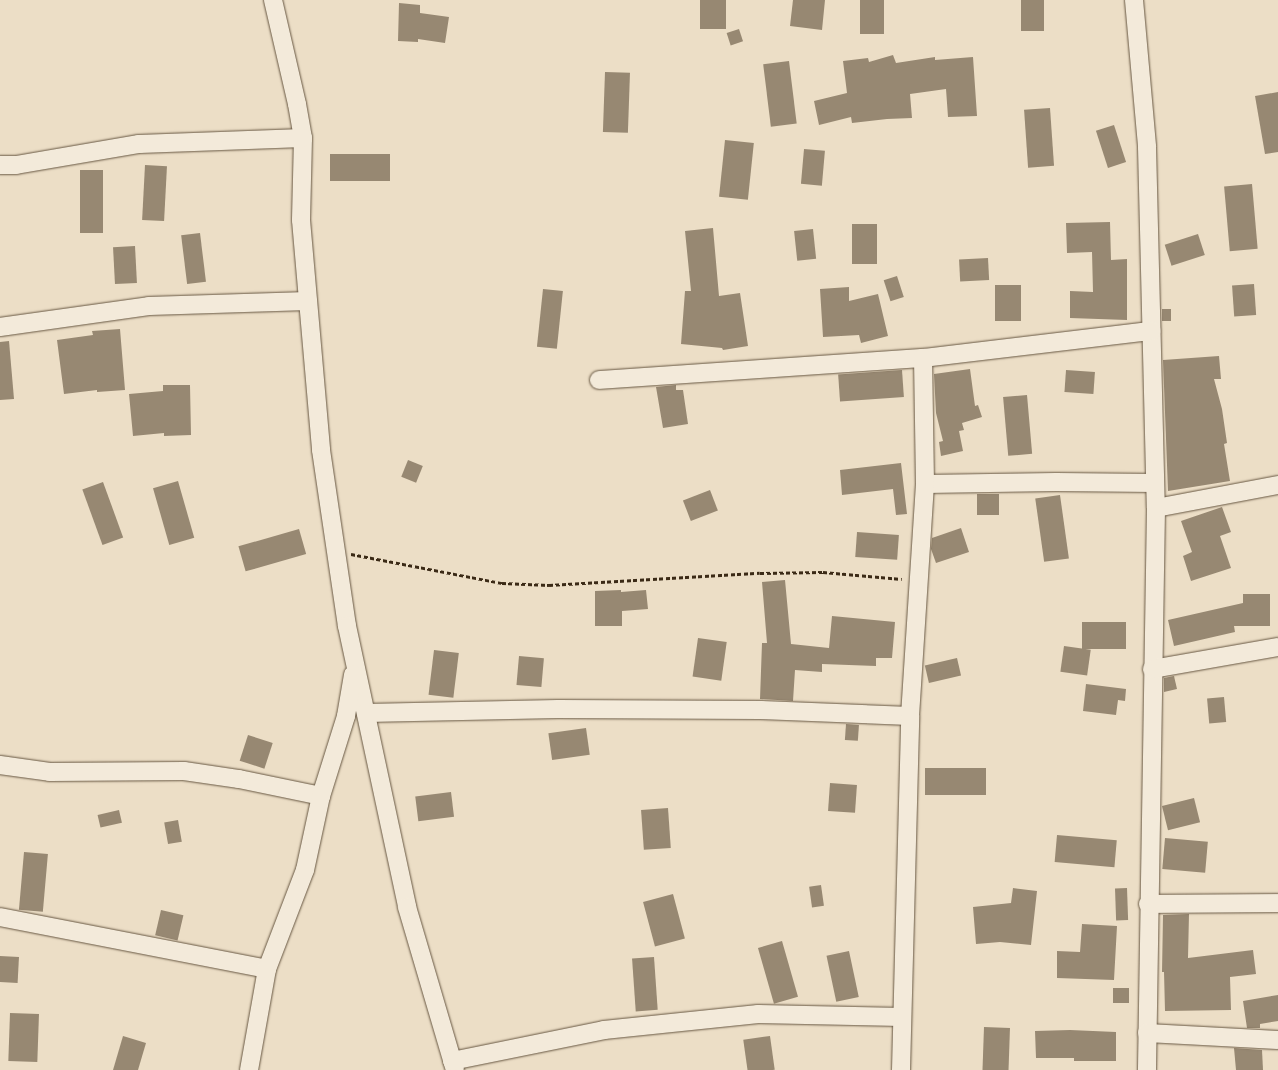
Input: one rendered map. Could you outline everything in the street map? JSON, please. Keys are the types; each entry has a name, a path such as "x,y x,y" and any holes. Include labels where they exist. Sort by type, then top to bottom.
{"street":[{"path":"273,0 298,104 303,138 300,220 321,450 355,665 407,907 454,1066 604,1030 758,1014 902,1017"},
{"path":"1134,0 1147,147 1156,508 1148,904 1147,1070"},
{"path":"0,165 16,165 139,144 303,138"},
{"path":"0,327 149,306 308,302"},
{"path":"599,380 923,358 1151,330"},
{"path":"902,1070 910,716 925,484 923,358"},
{"path":"925,484 1155,483"},
{"path":"1156,508 1278,485"},
{"path":"1152,669 1278,648"},
{"path":"249,1070 267,969 305,870 321,796 346,716 355,665"},
{"path":"366,712 558,709 761,710 910,716"},
{"path":"0,765 50,772 184,771 239,779 321,796"},
{"path":"1148,904 1278,903"},
{"path":"0,917 267,969"},
{"path":"1147,1033 1278,1040"}],"path":[{"path":"336,551 502,583 549,585 823,572 919,580"}],"building":[{"path":"700,0 726,0 726,29 700,29"},
{"path":"793,0 825,0 822,30 790,26"},
{"path":"860,0 884,0 884,34 860,34"},
{"path":"1021,0 1044,0 1044,31 1021,31"},
{"path":"399,3 420,5 420,13 449,17 445,43 418,39 418,42 398,41"},
{"path":"739,29 743,41 731,45 727,33"},
{"path":"893,55 896,63 935,57 935,60 973,57 977,116 948,117 946,89 910,94 912,118 852,123 851,117 819,125 814,101 847,93 843,61 868,58 869,62"},
{"path":"789,61 797,124 771,127 763,64"},
{"path":"605,72 630,73 628,133 603,132"},
{"path":"1278,92 1278,152 1265,154 1255,96"},
{"path":"1050,108 1054,166 1028,168 1024,110"},
{"path":"1114,125 1126,162 1108,168 1096,131"},
{"path":"725,140 754,143 748,200 719,197"},
{"path":"804,149 825,151 822,186 801,184"},
{"path":"330,154 390,154 390,181 330,181"},
{"path":"145,165 167,166 164,221 142,220"},
{"path":"80,170 103,170 103,233 80,233"},
{"path":"1252,184 1258,249 1230,251 1224,186"},
{"path":"1110,222 1111,260 1127,259 1127,320 1070,318 1070,291 1093,292 1092,252 1067,253 1066,223"},
{"path":"852,224 877,224 877,264 852,264"},
{"path":"713,228 719,296 740,293 748,346 723,350 722,348 681,344 685,291 691,291 685,231"},
{"path":"813,229 816,259 797,261 794,231"},
{"path":"200,233 206,282 187,284 181,235"},
{"path":"1198,234 1205,255 1172,266 1165,245"},
{"path":"135,246 137,283 115,284 113,247"},
{"path":"988,258 989,280 960,281 959,260"},
{"path":"897,276 904,297 890,301 884,280"},
{"path":"1254,284 1256,315 1234,316 1232,286"},
{"path":"995,285 1021,285 1021,321 995,321"},
{"path":"849,287 849,301 878,294 888,336 861,343 859,335 823,337 820,289"},
{"path":"543,289 563,291 557,349 537,347"},
{"path":"1162,309 1171,309 1171,321 1162,321"},
{"path":"120,329 125,390 97,392 97,390 64,394 57,340 93,335 92,331"},
{"path":"9,341 14,399 0,400 0,342"},
{"path":"1219,356 1221,379 1214,379 1222,409 1227,443 1224,444 1230,481 1168,491 1163,360"},
{"path":"970,369 975,406 978,405 982,417 962,423 964,430 959,431 963,451 941,456 939,442 943,441 936,413 934,374"},
{"path":"902,370 904,397 840,401 838,374"},
{"path":"1066,370 1095,372 1093,394 1064,392"},
{"path":"163,385 190,385 191,435 164,436 164,433 133,436 129,394 163,391"},
{"path":"676,385 676,390 683,390 688,424 663,428 656,387"},
{"path":"1027,395 1032,454 1008,456 1003,397"},
{"path":"408,460 423,466 416,483 401,477"},
{"path":"901,463 907,514 896,515 893,489 842,495 840,470"},
{"path":"178,481 194,538 169,545 153,488"},
{"path":"103,482 123,537 103,545 82,490"},
{"path":"710,490 718,511 691,521 683,500"},
{"path":"977,494 999,494 999,515 977,515"},
{"path":"1060,495 1069,558 1044,562 1035,498"},
{"path":"1222,507 1231,532 1220,536 1231,568 1191,581 1183,556 1192,552 1181,521"},
{"path":"961,528 969,552 936,563 931,549 932,538"},
{"path":"299,529 306,554 246,571 238,546"},
{"path":"857,532 899,535 897,560 855,557"},
{"path":"785,580 791,644 829,648 832,616 895,622 892,658 876,658 876,666 822,664 822,672 795,670 793,701 760,699 762,643 767,643 762,582"},
{"path":"621,590 621,592 646,590 648,609 622,611 622,626 595,626 595,591"},
{"path":"1243,594 1270,594 1270,626 1234,626 1235,632 1174,646 1168,620 1243,603"},
{"path":"1082,622 1126,622 1126,649 1082,649"},
{"path":"698,638 727,642 721,681 693,677"},
{"path":"1064,646 1091,650 1087,676 1060,672"},
{"path":"434,650 459,653 453,698 429,695"},
{"path":"519,656 544,658 541,687 516,685"},
{"path":"957,658 961,676 929,683 925,665"},
{"path":"1174,676 1177,689 1164,692 1164,678"},
{"path":"1086,684 1126,689 1125,701 1118,700 1116,715 1083,711"},
{"path":"1224,697 1226,722 1209,723 1207,698"},
{"path":"846,724 859,725 858,741 845,740"},
{"path":"586,728 590,755 552,760 548,733"},
{"path":"248,735 273,743 264,769 240,761"},
{"path":"925,768 986,768 986,795 925,795"},
{"path":"830,783 857,785 855,813 828,811"},
{"path":"451,792 454,817 418,821 415,796"},
{"path":"1194,798 1200,822 1168,830 1162,806"},
{"path":"668,808 671,848 644,850 641,810"},
{"path":"119,810 122,823 100,828 98,815"},
{"path":"178,820 182,842 168,844 164,822"},
{"path":"1057,835 1117,840 1114,867 1055,862"},
{"path":"1165,838 1208,842 1205,873 1162,869"},
{"path":"24,852 48,854 43,912 19,910"},
{"path":"821,885 824,906 812,907 809,887"},
{"path":"1013,888 1037,891 1031,945 1000,942 976,944 973,907 1011,903"},
{"path":"1115,888 1127,888 1128,920 1116,920"},
{"path":"673,894 685,938 655,946 643,902"},
{"path":"161,910 183,915 178,941 155,935"},
{"path":"1189,914 1188,958 1253,950 1256,974 1230,977 1231,1010 1165,1011 1164,972 1162,972 1163,915"},
{"path":"1082,924 1117,926 1114,980 1057,978 1057,951 1080,952"},
{"path":"782,941 798,997 774,1004 758,948"},
{"path":"849,951 859,997 836,1002 827,956"},
{"path":"0,956 19,957 18,983 0,982"},
{"path":"654,957 658,1010 636,1011 632,959"},
{"path":"1113,988 1129,988 1129,1003 1113,1003"},
{"path":"1278,995 1278,1021 1260,1024 1260,1028 1247,1028 1243,1001"},
{"path":"10,1013 39,1014 37,1062 8,1061"},
{"path":"984,1027 1010,1028 1009,1070 982,1070"},
{"path":"1035,1031 1116,1032 1116,1061 1074,1061 1074,1058 1036,1058"},
{"path":"123,1036 146,1043 138,1070 113,1070"},
{"path":"770,1036 775,1070 748,1070 743,1040"},
{"path":"1234,1048 1262,1050 1263,1070 1236,1070"}]}
